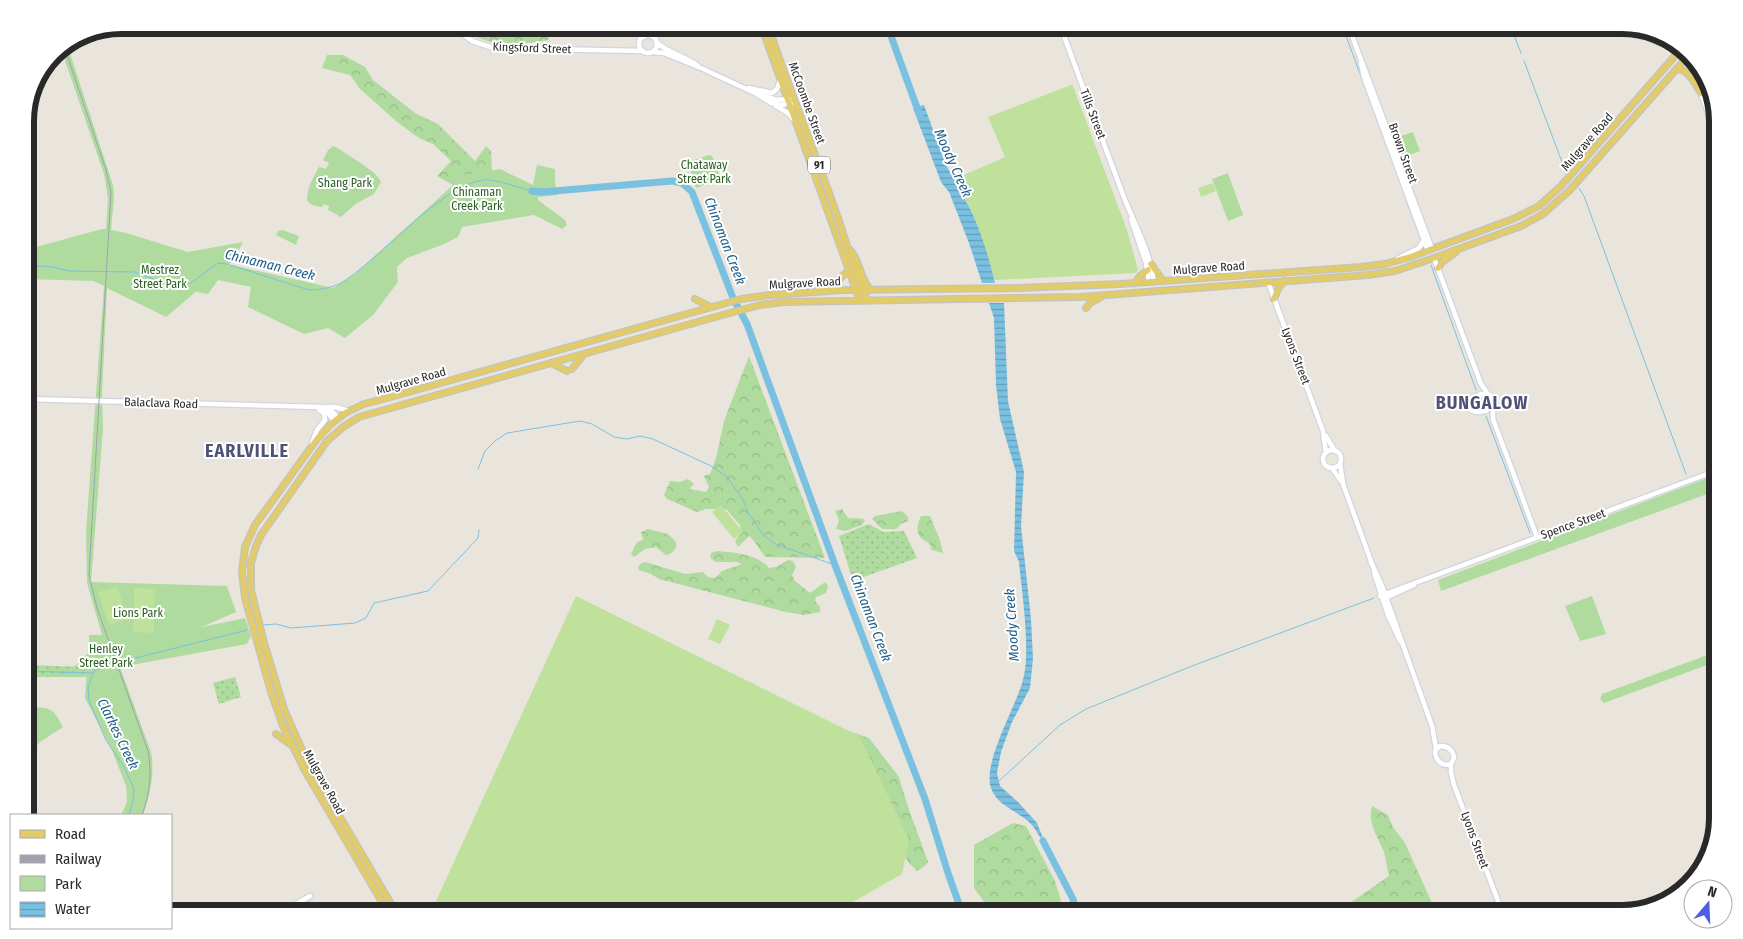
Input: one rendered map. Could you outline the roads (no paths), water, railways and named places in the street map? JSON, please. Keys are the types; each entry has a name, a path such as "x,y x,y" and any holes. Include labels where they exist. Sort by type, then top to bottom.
{"main road":[{"name":"McCoombe Street","path":"764,34 780,79 792,100 868,301"},
{"name":"McCoombe Street","path":"771,34 804,143 848,272 860,301"},
{"name":"Mulgrave Road","path":"384,905 313,786 292,745 271,692 242,584 242,566 248,538 257,522 311,446 336,420 349,411 387,398 730,302 769,295 855,290 1077,286 1135,283 1361,267 1392,262 1522,216 1545,202 1677,53"},
{"name":"Mulgrave Road","path":"393,905 307,761 287,717 274,680 252,599 250,576 256,544 268,523 324,445 341,428 355,419 370,413 735,311 784,302 1081,297 1377,274 1405,268 1530,222 1543,214 1561,199 1685,60"},
{"path":"1677,69 1688,73 1701,93"},
{"path":"1692,69 1709,115"},
{"path":"1438,268 1442,262 1464,247"},
{"path":"848,248 854,254 864,280 872,290"},
{"name":"Brown Street","path":"1430,250 1434,258"},
{"path":"1151,264 1163,281"},
{"path":"1135,283 1148,270"},
{"path":"814,292 836,282 848,272"},
{"path":"1266,274 1268,282"},
{"path":"1274,299 1284,281"},
{"path":"1152,282 1153,291"},
{"path":"1077,286 1081,297"},
{"path":"1086,308 1091,302 1105,295"},
{"path":"695,299 712,307"},
{"path":"551,362 569,370 584,354"},
{"path":"336,420 341,428"},
{"path":"248,538 256,544"},
{"path":"276,734 292,745"}],"street":[{"name":"Kingsford Street","path":"463,34 472,41 493,48 643,51"},
{"path":"644,34 640,41 640,47 643,51 648,53 662,52 701,68 757,94 790,115 804,143"},
{"path":"652,34 656,42 701,68"},
{"name":"Tills Street","path":"1063,34 1126,203 1151,264 1152,282"},
{"name":"Brown Street","path":"1351,34 1430,250"},
{"path":"644,37 653,37"},
{"name":"Kingsford Street","path":"620,50 633,48 640,41"},
{"path":"653,52 656,42"},
{"name":"Brown Street","path":"1358,52 1364,76 1424,240 1430,250"},
{"path":"738,85 772,93 779,87 780,79"},
{"path":"757,94 778,100 792,100"},
{"path":"771,103 780,105 792,100"},
{"name":"Tills Street","path":"1126,203 1152,282"},
{"path":"1392,262 1419,248 1424,240"},
{"name":"Brown Street","path":"1434,258 1481,384 1488,394"},
{"name":"Lyons Street","path":"1268,282 1323,430 1335,451"},
{"path":"1481,384 1481,390 1471,400 1470,407 1475,412 1485,411 1493,404"},
{"path":"1478,395 1488,394 1492,398 1493,419"},
{"name":"Balaclava Road","path":"34,399 335,407 349,411"},
{"name":"Balaclava Road","path":"298,407 319,410 336,420"},
{"path":"326,408 331,410 336,420"},
{"path":"311,446 325,420 323,412 319,410"},
{"path":"1485,411 1493,419 1537,537"},
{"name":"Lyons Street","path":"1323,430 1326,453"},
{"path":"1340,463 1337,467 1327,467 1323,458 1330,450 1335,451 1340,456 1343,484 1394,631 1402,645"},
{"path":"1332,468 1343,484"},
{"name":"Spence Street","path":"1383,597 1429,577 1709,473"},
{"path":"1371,562 1383,597 1390,607 1432,726 1436,748 1435,756 1442,764 1451,764 1454,760 1453,754 1450,749 1444,746 1432,726"},
{"path":"1376,573 1385,587 1396,590"},
{"name":"Spence Street","path":"1383,597 1405,590 1429,577"},
{"path":"1390,607 1392,599 1405,590"},
{"path":"1436,748 1444,746"},
{"name":"Lyons Street","path":"1442,764 1454,785 1499,905"},
{"name":"Lyons Street","path":"1451,764 1454,785"},
{"path":"294,905 310,896"}],"water":[{"path":"924,105 945,163 952,176 957,175 958,178 955,179 954,183 974,217 995,283 982,283 949,192 941,182 913,108"},
{"path":"989,303 1004,303 1008,401 1024,472 1021,526 1031,619 1033,658 1030,688 1012,722 1001,752 997,773 1000,786 1037,823 1047,848 1030,823 1003,804 991,788 991,764 995,750 1023,680 1026,638 1019,562 1014,551 1016,472 1000,419 996,385 994,318"}],"waterway":[{"name":"Moody Creek","path":"890,34 920,116"},
{"path":"1345,34 1366,90"},
{"path":"1514,34 1521,53"},
{"path":"1524,61 1565,170"},
{"path":"1375,112 1403,190"},
{"name":"Chinaman Creek","path":"34,266 53,267 69,271 135,272 156,280 178,285 191,283 218,263 227,264 309,290 321,289 339,284 355,273 434,205 454,191 473,182 491,180 532,191"},
{"name":"Chinaman Creek","path":"532,191 542,192 672,181 682,183 692,192 733,298 747,324 835,565 925,799 959,905"},
{"path":"1579,188 1584,196 1686,474"},
{"path":"1407,203 1421,239"},
{"path":"1431,265 1476,390"},
{"path":"1486,416 1530,533"},
{"name":"Clarkes Creek","path":"478,469 485,451 507,433 580,421 592,424 614,437 627,439 640,436 653,439 711,466 727,477 742,498 749,514 763,535 775,544 835,565"},
{"name":"Clarkes Creek","path":"263,625 276,624 291,628 355,623 366,618 374,603 428,591 478,538 479,530"},
{"path":"999,781 1060,725 1086,709 1192,666 1374,598"},
{"name":"Clarkes Creek","path":"129,814 134,789 124,767 106,740 89,701 88,688 94,671 104,666 247,630"},
{"path":"34,671 92,673"},
{"name":"Moody Creek","path":"1043,841 1075,905"}],"railway":[{"path":"66,53 106,170 111,192 89,575 97,608 148,751 150,784 142,814"}],"district":[{"name":"BUNGALOW","path":"1482,403"},
{"name":"EARLVILLE","path":"247,451"}],"park label":[{"name":"Chataway Street Park","path":"704,172"},
{"name":"Shang Park","path":"345,183"},
{"name":"Chinaman Creek Park","path":"477,199"},
{"name":"Mestrez Street Park","path":"160,277"},
{"name":"Lions Park","path":"138,613"},
{"name":"Henley Street Park","path":"106,656"}]}
